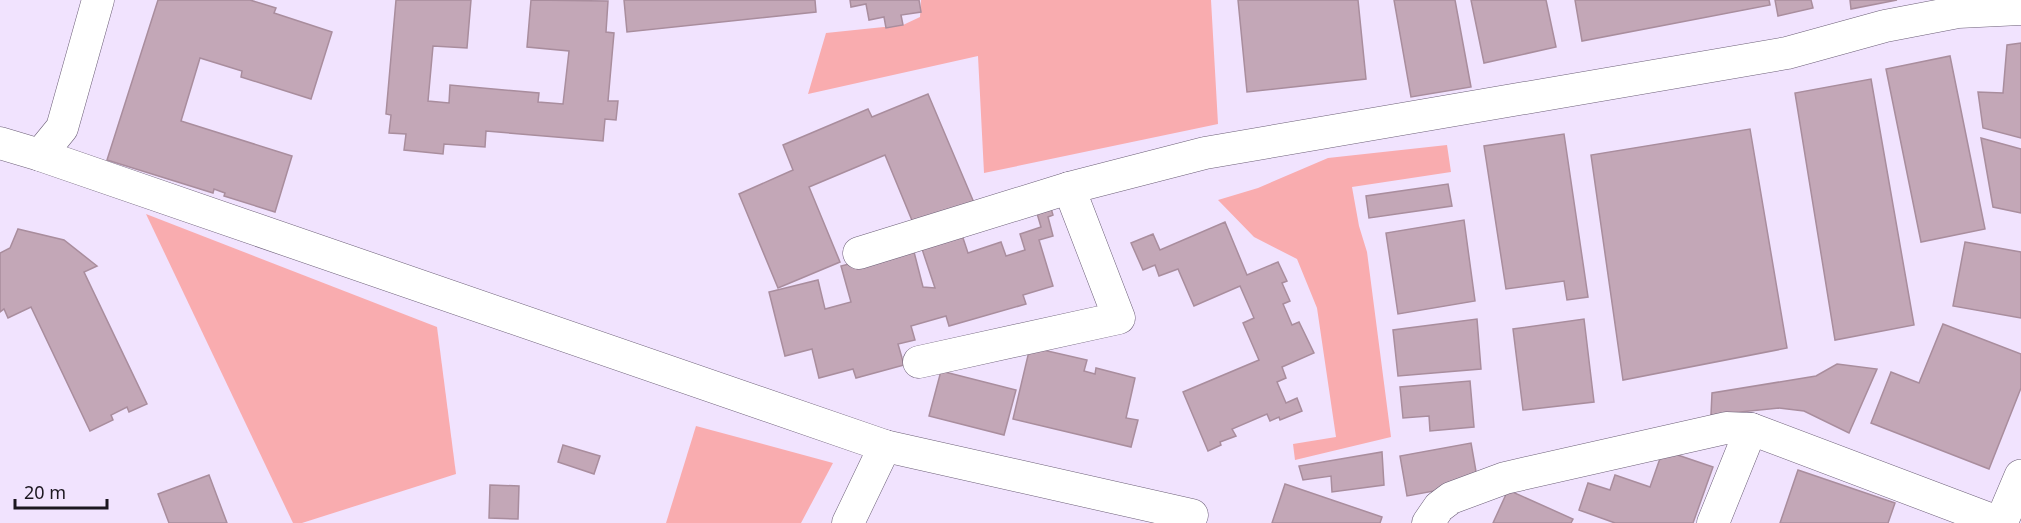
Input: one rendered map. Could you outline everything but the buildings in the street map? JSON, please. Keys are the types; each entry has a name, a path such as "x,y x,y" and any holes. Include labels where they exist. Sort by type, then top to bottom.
{"street":[{"path":"40,155 62,128 98,0"},
{"path":"859,253 1069,188 1205,153 1787,53 1885,26 1958,12 2021,9"},
{"path":"0,143 885,446 1192,515"},
{"path":"919,362 1119,318 1069,188"},
{"path":"1428,523 1439,507 1451,498 1505,478 1726,428 1750,429 2000,523 2021,476"},
{"path":"1713,523 1750,429"},
{"path":"848,523 885,446"}],"shaded area":[{"path":"921,0 1211,0 1218,124 984,173 978,56 808,94 826,33 903,25 920,17"},
{"path":"1447,145 1451,172 1352,187 1359,226 1367,252 1391,437 1295,460 1293,444 1336,437 1317,308 1297,259 1254,237 1218,200 1258,188 1328,158"},
{"path":"146,214 437,327 456,474 302,523 293,523"},
{"path":"696,426 833,463 801,523 666,523"}]}
